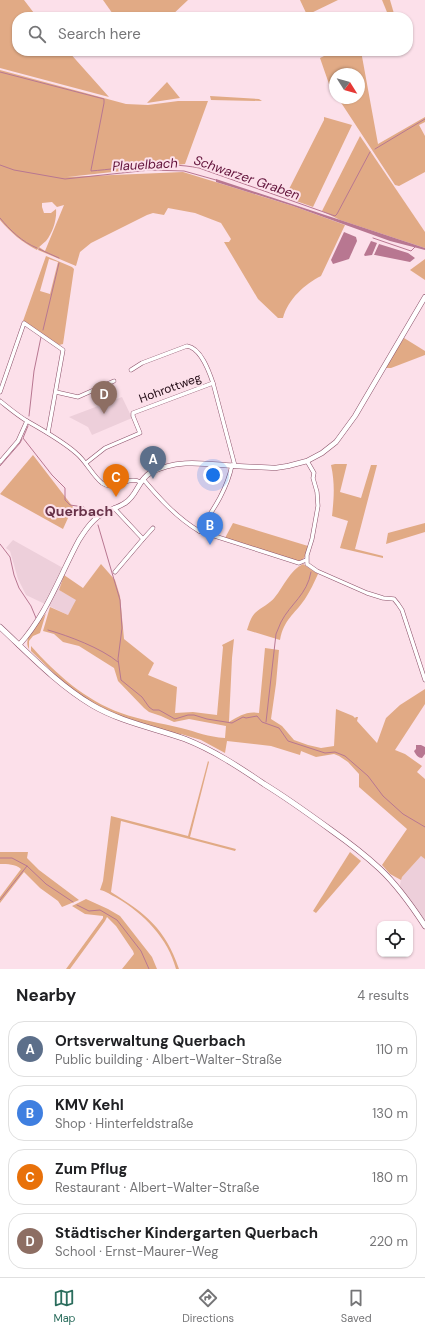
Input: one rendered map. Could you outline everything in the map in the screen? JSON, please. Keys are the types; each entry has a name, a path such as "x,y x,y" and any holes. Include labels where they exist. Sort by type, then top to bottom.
{"main road":[{"path":"0,627 60,683 92,705 121,719 185,739 235,765 294,803 358,850 380,869 402,892 425,926"}],"street":[{"path":"19,644 43,612 88,527 105,512 126,502 132,496 142,480 150,474 176,464 191,462 275,468 307,461 330,448 354,416 425,298"},
{"path":"0,392 24,323 62,350 48,433"},
{"path":"131,370 142,363 187,346 195,350 207,367 213,383"},
{"path":"56,392 78,397 114,381"},
{"name":"Hohrottweg","path":"86,463 105,448 140,433 133,413 213,383 233,466"},
{"path":"0,401 27,421 68,447 86,463 103,483 110,486 130,480 142,480 169,507 199,531 300,563 306,560"},
{"path":"0,462 18,442 27,421"},
{"path":"307,461 314,473 313,478 317,492 318,506 306,560 309,566 367,593 394,599 402,610 425,680"},
{"path":"199,531 219,500 233,466"},
{"path":"114,508 143,539"},
{"path":"115,572 153,528"}],"shaded area":[{"path":"0,0 24,0 33,12 12,12 12,56 72,56 109,97 0,68"},
{"path":"103,0 188,0 175,12 111,12"},
{"path":"300,0 338,0 313,12 306,12"},
{"path":"382,0 390,0 394,12 387,12"},
{"path":"324,56 362,56 364,68 329,68 329,84 320,58"},
{"path":"0,70 126,104 148,105 178,101 208,101 185,164 67,177 183,172 293,206 345,225 321,276 303,288 293,298 285,311 283,318 278,318 258,299 224,242 229,242 231,239 221,223 195,213 168,208 164,215 153,213 147,215 91,243 80,252 76,266 38,250 39,247 37,250 26,244 0,220","holes":["52,202 57,207 64,205 45,251 39,247 51,234 56,213 56,209 51,213 44,213 42,203"]},
{"path":"365,73 378,144 425,117 425,122 419,125 425,136 425,172 399,186 395,185 342,104 365,104"},
{"path":"167,82 180,98 147,103"},
{"path":"210,96 259,99 262,101 211,100"},
{"path":"324,117 352,125 313,207 285,197 324,120"},
{"path":"360,136 425,232 425,248 340,220 322,211"},
{"path":"216,179 425,248 425,250 390,241 293,206 216,182"},
{"path":"344,232 356,237 357,241 349,259 333,264 331,260"},
{"path":"371,241 377,243 372,255 365,256 364,255"},
{"path":"379,244 408,253 415,258 410,262 374,255"},
{"path":"46,256 72,267 74,269 63,344 59,345 23,321","holes":["49,259 58,262 50,294 40,291"]},
{"path":"425,259 425,280 410,270"},
{"path":"404,338 425,351 425,355 391,368 385,368"},
{"path":"122,397 132,418 92,435 88,427 69,417"},
{"path":"33,455 73,507 63,529 0,494"},
{"path":"347,464 340,492 361,498 371,465 377,465 355,549 383,556 383,558 340,548 348,521 332,516 334,490 331,465"},
{"path":"233,523 308,546 305,556 303,559 298,561 225,538"},
{"path":"425,523 425,532 386,544 388,533"},
{"path":"13,540 63,568 64,575 59,590 77,600 68,615 26,595 18,579 10,551 6,548"},
{"path":"101,564 115,580 120,596 124,639 154,663 148,675 177,687 175,713 193,712 217,715 222,645 234,639 229,722 247,713 259,713 265,648 279,650 271,719 282,726 294,740 308,745 321,748 334,746 336,709 355,718 358,717 357,721 377,743 386,718 400,705 425,689 425,704 395,750 405,754 422,766 417,772 425,779 425,859 421,856 401,880 390,874 382,865 407,829 359,787 359,774 348,762 339,756 334,754 316,757 301,751 300,755 271,746 227,741 225,753 201,740 152,728 124,718 98,706 68,686 57,676 31,651 31,646 72,685 108,708 136,718 225,738 226,726 189,719 174,722 149,712 118,681 114,668 79,646 63,642 54,634 43,631 50,607 68,615 76,600 59,590 64,575 83,588"},
{"path":"303,564 318,574 305,599 284,627 280,640 247,630 250,621 257,611 273,599 294,570"},
{"path":"46,613 40,633 33,636 29,641 29,649 27,644 29,635"},
{"path":"416,745 425,747 425,754 422,758 417,756 414,751 416,749"},
{"path":"208,761 209,762 190,837 236,849 235,851 121,821 111,892 144,915 161,932 179,969 176,969 167,947 154,928 127,904 100,890 103,881 111,816 188,836"},
{"path":"0,852 28,852 27,858 39,870 79,900 62,907 58,901 40,888 24,872 0,903 0,897 21,869 14,865 0,864"},
{"path":"350,852 361,861 316,913 313,911"},
{"path":"421,856 425,858 425,924 400,886 401,878"},
{"path":"86,899 120,916 152,957 157,969 122,969 134,954 116,926 107,917 70,969 66,969 103,918 103,916 85,914 72,906"}],"waterway":[{"name":"Schwarzer Graben","path":"0,72 104,99 91,171 159,165 199,168 335,216 370,152"},
{"name":"Schwarzer Graben","path":"375,149 425,119"},
{"name":"Plauelbach","path":"0,165 14,170 65,179 150,170 184,171 216,180"},
{"path":"0,218 17,235 37,248"},
{"path":"373,238 411,251 415,247"},
{"path":"39,249 59,258"},
{"path":"43,330 59,263"},
{"path":"29,416 34,371 41,337"},
{"path":"28,426 23,438 52,475 65,488 65,500 70,505 84,507 94,517"},
{"path":"0,466 22,439"},
{"path":"98,525 120,600 122,628 118,659 121,680 142,697 149,707 153,710 159,710 175,719 188,715 194,715 207,719 232,723 243,717 246,718 257,716 262,722 279,728 288,741 325,753 335,752 345,756 368,776 383,796 403,814 425,827"},
{"path":"0,544 10,557 19,588 31,606 36,618"},
{"path":"266,722 276,634 285,615 306,587 311,572"},
{"path":"48,630 94,647 118,662"},
{"path":"0,858 12,858 27,866 46,884 73,902"},
{"path":"0,900 27,866"},
{"path":"77,905 89,911 100,910 117,920 141,951 149,969"}],"place":[{"name":"Städtischer Kindergarten Querbach","path":"104,414"},
{"name":"Ortsverwaltung Querbach","path":"153,479"},
{"name":"Zum Pflug","path":"116,497"},
{"name":"KMV Kehl","path":"210,545"}],"district":[{"name":"Querbach","path":"79,511"}]}
